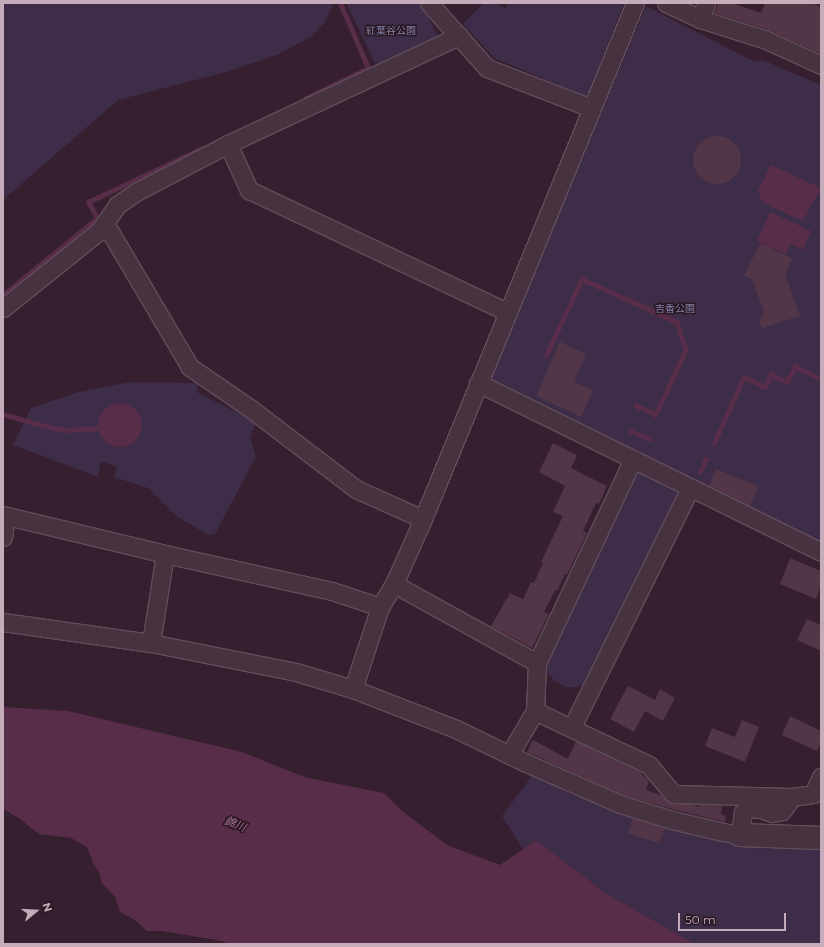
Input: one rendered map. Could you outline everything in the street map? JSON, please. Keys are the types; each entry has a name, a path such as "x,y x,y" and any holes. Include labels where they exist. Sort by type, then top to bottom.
{"street":[{"path":"429,3 487,68 543,91 591,108"},
{"path":"353,689 380,607 394,584 423,519 635,3"},
{"path":"666,3 703,11 821,65"},
{"path":"3,308 99,231 116,205 138,191 228,144 459,36"},
{"path":"228,144 249,190 507,312"},
{"path":"106,222 190,367 251,408 356,489 423,519"},
{"path":"478,383 821,552"},
{"path":"509,755 535,711 537,663 632,459"},
{"path":"572,727 690,488"},
{"path":"3,537 5,516 165,554 332,591 380,607"},
{"path":"151,643 165,554"},
{"path":"394,584 537,663"},
{"path":"3,622 151,643 296,672 353,689 456,729 509,755 620,804 672,820 740,835 821,838"},
{"path":"535,711 572,727 649,765 673,794 792,797 813,794 821,777"},
{"path":"740,835 743,812 751,808 762,809 772,813 782,811 792,797"}],"green space":[{"path":"3,3 332,3 333,5 325,22 312,36 279,54 230,71 118,100 3,200"},
{"name":"紅葉谷公園","path":"346,3 418,3 426,13 439,39 378,69"},
{"path":"484,3 498,3 505,9 508,3 624,3 587,97 494,58 463,24"},
{"name":"吉香公園","path":"646,6 755,62 763,60 821,85 821,542 489,379"},
{"path":"131,382 198,383 197,392 256,422 250,438 256,457 215,534 208,535 175,515 148,488 114,477 117,467 101,461 98,477 13,445 31,408 79,392"},
{"path":"641,471 676,489 677,498 586,684 576,687 566,687 555,682 548,673 545,665 633,475"},
{"path":"534,773 570,794 677,830 748,844 751,848 821,850 821,944 695,944 607,894 536,840 523,849 502,816"}],"water":[{"path":"771,165 821,188 803,221 763,203 758,191"},
{"path":"770,212 811,231 803,250 791,244 786,254 757,241"},
{"path":"120,403 132,407 138,413 142,425 138,437 132,443 120,447 108,443 102,437 98,425 102,413 108,407"},
{"name":"錦川","path":"3,707 68,711 242,752 304,777 384,793 402,811 447,845 500,865 536,840 607,894 695,944 229,944 222,941 162,931 147,931 135,920 120,912 115,897 101,882 100,874 94,865 87,847 71,838 39,834 20,819 3,809"}],"building":[{"path":"718,3 732,3 761,13 765,3 811,3 821,7 821,54 768,30 714,13"},
{"path":"717,136 726,138 734,143 739,151 741,160 739,169 734,177 726,182 717,184 708,182 700,177 695,169 693,160 695,151 700,143 708,138"},
{"path":"760,243 792,258 785,274 800,316 762,328 759,320 764,312 752,279 744,276"},
{"path":"560,342 586,354 574,382 593,391 581,417 536,396"},
{"path":"553,443 577,455 571,468 607,486 599,504 596,503 583,531 587,533 567,575 565,574 557,591 555,590 544,612 549,614 532,648 491,626 510,593 523,599 531,582 534,583 543,563 541,562 563,516 553,512 565,486 539,472"},
{"path":"716,469 758,486 750,506 709,486"},
{"path":"790,558 821,571 821,585 816,599 780,584"},
{"path":"807,619 821,625 821,651 797,640"},
{"path":"628,686 655,700 660,689 675,698 663,721 645,711 634,732 610,719"},
{"path":"790,716 821,731 821,742 817,751 782,735"},
{"path":"742,720 759,727 745,762 705,746 712,728 735,737"},
{"path":"533,740 568,759 576,741 640,772 649,781 646,790 661,795 669,803 690,804 699,807 699,805 722,805 721,814 726,816 725,822 623,795 527,752"},
{"path":"633,818 664,828 659,843 628,833"}],"waterway":[{"path":"306,98 368,68 340,3"},
{"path":"3,295 97,218 88,202 202,148"},
{"path":"546,355 582,279 677,322 686,350 656,415 636,406"},
{"path":"714,443 744,377 765,387 771,374 787,382 795,366 821,379"},
{"path":"3,414 65,430 98,428"},
{"path":"630,431 651,439"},
{"path":"700,472 706,459"}]}
